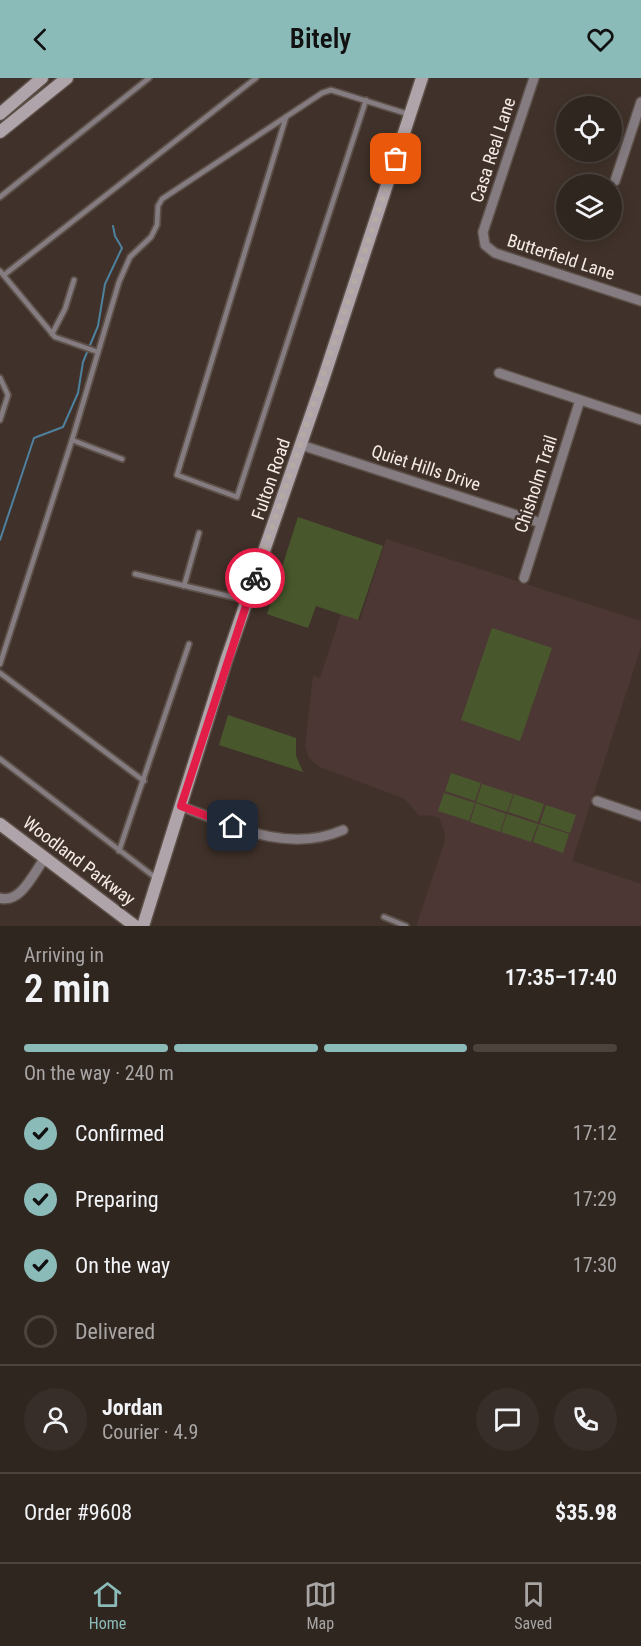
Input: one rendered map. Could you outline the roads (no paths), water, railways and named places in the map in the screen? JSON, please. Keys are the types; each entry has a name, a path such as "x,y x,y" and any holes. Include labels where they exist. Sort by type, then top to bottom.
{"street":[{"path":"0,114 42,78"},
{"path":"0,132 68,78"},
{"name":"Fulton Road","path":"143,926 247,601 422,78"},
{"name":"Casa Real Lane","path":"483,232 534,78"},
{"path":"617,174 641,102"},
{"name":"Butterfield Lane","path":"483,232 485,245 495,253 641,301"},
{"path":"499,373 641,420"},
{"name":"Chisholm Trail","path":"524,578 580,400"},
{"name":"Quiet Hills Drive","path":"301,445 541,523"},
{"path":"597,801 641,816"},
{"path":"181,806 233,826 282,840 316,839 343,830"},
{"name":"Woodland Parkway","path":"0,824 135,926"},
{"path":"0,898 13,899 19,894 45,858"}],"lane":[{"path":"0,197 149,78"},
{"path":"98,352 59,340 2,273 256,78"},
{"path":"0,664 72,440 119,282 130,257 151,237 157,225 158,206 162,199 285,117 332,90 410,115"},
{"path":"285,117 177,475 237,497 366,100"},
{"path":"52,334 65,309 74,280"},
{"path":"0,378 8,395 0,420"},
{"path":"72,440 122,459"},
{"path":"184,586 199,533"},
{"path":"135,574 247,601"},
{"path":"119,851 189,644"},
{"path":"0,673 144,781"},
{"path":"0,759 158,880"},
{"path":"384,917 406,926"}],"waterway":[{"path":"0,540 34,438 63,427 78,393 83,362 98,326 105,284 122,248 115,236 113,226"}]}
